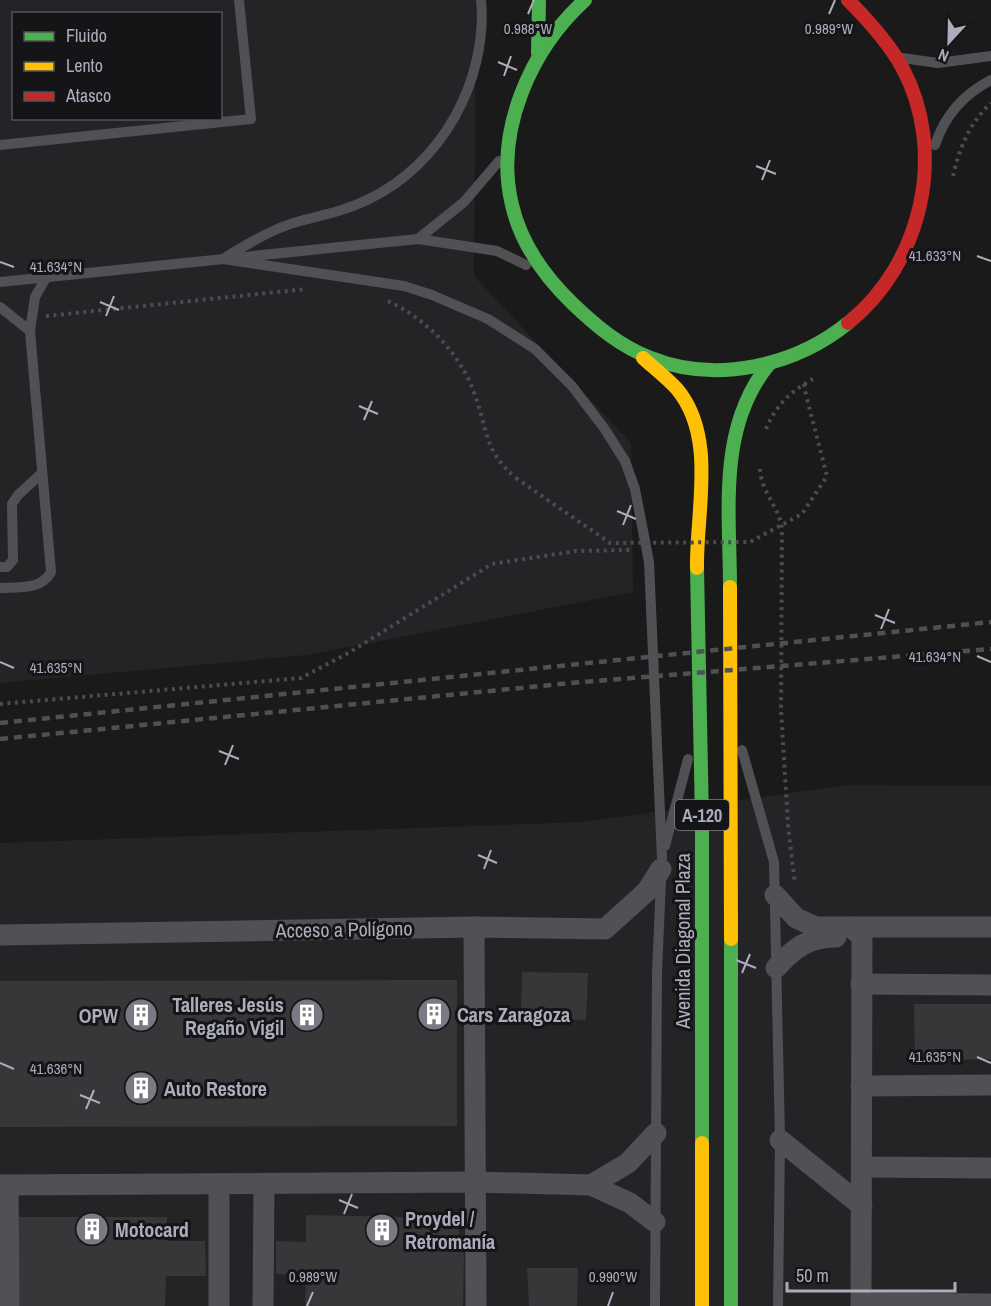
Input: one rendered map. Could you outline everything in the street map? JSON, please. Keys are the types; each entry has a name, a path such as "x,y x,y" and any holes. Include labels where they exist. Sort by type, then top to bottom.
{"main road":[{"path":"538,53 539,0"},
{"path":"585,0 556,28 538,53 517,111 507,169 511,199 521,236 538,267 550,282 599,327 632,349 664,363 699,369 735,369 770,363 799,353 827,339 852,321 875,298 894,273 908,246 919,217 925,186 926,153 922,120 913,88 898,58 873,23 848,0"},
{"name":"Avenida Diagonal Plaza","path":"632,349 677,389 697,426 701,474 697,560 700,706 702,1306"},
{"name":"A-120","path":"731,1306 732,445 735,424 745,399 770,363"}],"street":[{"name":"Acceso a Polígono","path":"0,935 474,927 605,929 647,891 662,864"},
{"path":"775,895 796,918 816,927 856,932 991,938"},
{"path":"474,927 476,1306"},
{"path":"776,968 794,948 817,937 856,932 991,927"},
{"path":"856,932 861,984 862,1305 991,1304"},
{"path":"861,984 991,985"},
{"path":"861,1086 991,1085"},
{"path":"591,1185 628,1163 656,1133"},
{"path":"780,1140 862,1206"},
{"path":"862,1167 991,1168"},
{"path":"9,1306 4,1185 476,1182 591,1185 630,1203 656,1222"},
{"path":"219,1184 219,1306"},
{"path":"264,1185 264,1306"}],"lane":[{"path":"0,146 251,119 239,0"},
{"path":"223,259 290,225 346,209 370,198 404,177 421,162 449,128 471,81 478,53 481,0"},
{"path":"898,58 938,63 991,56"},
{"path":"925,186 932,153 945,120 975,89 991,80"},
{"path":"418,239 464,202 509,148"},
{"path":"0,282 418,239 497,251 513,257 550,282"},
{"path":"223,259 404,286 463,307 513,334 556,368 604,428 625,462 635,489 647,550 662,864 657,972 655,1306"},
{"path":"0,588 40,585 47,581 51,572 30,331 35,297 46,276"},
{"path":"0,307 30,331"},
{"path":"0,567 7,567 13,560 11,511 14,499 42,473"},
{"path":"662,864 700,706"},
{"path":"730,715 749,768 774,862 780,1140 778,1306"}],"path":[{"path":"951,183 959,152 980,113 991,103"},
{"path":"32,312 50,316 99,308 316,288"},
{"path":"383,299 421,320 456,357 471,383 495,458 516,478 610,543 750,542 802,514 827,476 804,384"},
{"path":"764,434 782,401 822,373"},
{"path":"760,461 763,486 780,513 782,529 781,709 796,918"},
{"path":"0,704 301,678 350,652 492,564 576,551 647,550"}],"shaded area":[{"path":"0,0 476,0 474,276 631,443 633,592 307,655 0,683"},
{"path":"847,785 991,786 991,1306 0,1306 0,843 583,822"}],"building":[{"path":"522,972 588,973 586,1020 521,1018"},
{"path":"457,980 457,1126 0,1127 0,981"},
{"path":"914,1004 991,1004 991,1059 915,1061"},
{"path":"306,1215 456,1218 464,1256 463,1306 305,1306 306,1275 276,1274 276,1241 306,1242"},
{"path":"16,1217 167,1217 167,1241 205,1241 206,1276 166,1276 165,1306 16,1306"},
{"path":"527,1268 578,1268 577,1306 529,1306"}],"railway":[{"path":"0,723 991,622"},
{"path":"0,739 571,683 991,649"}],"traffic: fast":[{"path":"538,53 539,0"},
{"path":"585,0 548,42 533,67 513,121 508,149 508,177 516,219 535,259 553,283 591,320 629,348 676,366 702,370 728,370 780,360 827,338 848,323"},
{"path":"730,587 729,499 734,442 741,414 753,388 770,363"},
{"path":"697,568 702,821 702,1143"},
{"path":"731,939 731,1306"}],"traffic: slow":[{"path":"643,358 677,389 689,408 697,429 702,475 697,568"},
{"path":"730,587 731,939"},
{"path":"702,1143 702,1306"}],"traffic: jam":[{"path":"848,0 878,32 902,67 916,100 923,135 925,170 920,205 910,238 894,270 873,299 848,323"}],"place":[{"name":"Cars Zaragoza","path":"434,1014"},
{"name":"OPW","path":"141,1015"},
{"name":"Talleres Jesús Regaño Vigil","path":"307,1015"},
{"name":"Auto Restore","path":"141,1088"},
{"name":"Motocard","path":"92,1229"},
{"name":"Proydel / Retromanía","path":"382,1230"}]}
